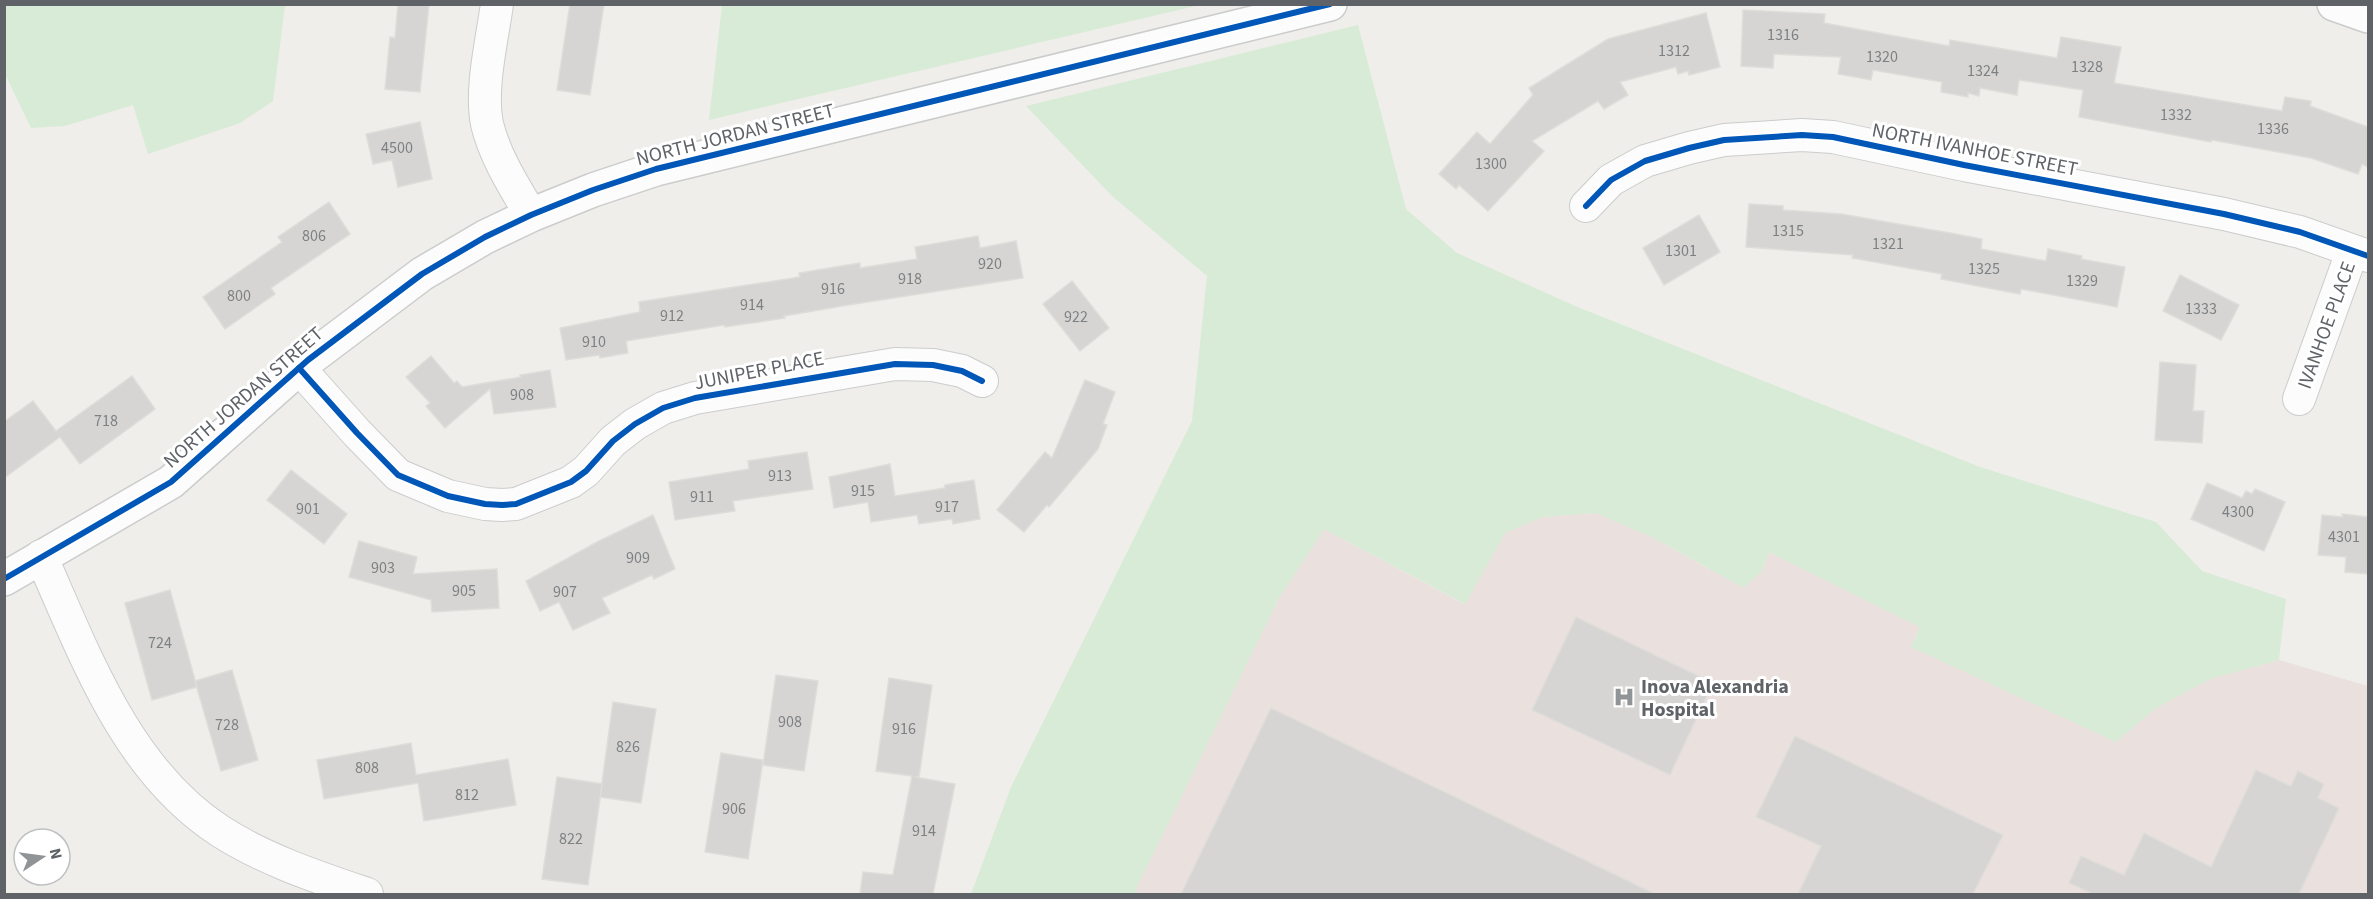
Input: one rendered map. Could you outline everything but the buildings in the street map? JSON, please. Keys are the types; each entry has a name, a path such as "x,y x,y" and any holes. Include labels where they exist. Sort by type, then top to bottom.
{"street":[{"path":"497,4 486,86 487,123 500,162 531,215"},
{"name":"NORTH JORDAN STREET","path":"4,579 171,482 299,368 422,274 485,237 531,215 593,190 656,169 1330,4"},
{"path":"2334,4 2368,16"},
{"name":"NORTH IVANHOE STREET","path":"1586,206 1611,180 1645,161 1725,140 1802,135 1833,137 2224,214 2300,232 2360,254"},
{"name":"IVANHOE PLACE","path":"2299,399 2360,254"},
{"name":"JUNIPER PLACE","path":"299,368 398,475 448,495 485,504 502,505 525,500 571,482 586,471 613,441 635,424 663,408 695,398 843,371 895,364 933,364 962,371 982,381"},
{"path":"41,556 94,674 128,735 149,763 194,812 221,832 265,856 367,894"}],"shaded area":[{"name":"Inova Alexandria Hospital","path":"1596,513 1652,537 1709,569 1762,571 1769,552 1920,627 1911,647 2116,742 2156,708 2210,679 2279,660 2368,686 2368,894 1138,894 1135,889 1279,598 1324,529 1464,604 1505,533 1542,517"}],"green space":[{"path":"722,4 1200,5 709,120"},
{"path":"4,5 285,5 273,101 240,123 148,154 133,105 65,126 31,128 5,74"},
{"path":"1358,25 1406,209 1457,253 1575,306 1980,467 2156,522 2202,571 2286,599 2279,660 2210,679 2156,708 2116,742 1911,647 1920,627 1769,552 1762,571 1744,588 1652,537 1596,513 1542,517 1505,533 1465,604 1324,529 1279,598 1136,889 1138,894 971,894 1011,787 1192,421 1207,276 1112,196 1026,106"}],"cycle path":[{"path":"4,579 171,482 308,360 422,274 485,237 531,215 593,190 656,169 1330,4"},
{"path":"1586,206 1611,180 1645,161 1724,140 1802,135 1833,137 1964,165 2224,214 2300,232 2368,256"},
{"path":"299,368 398,475 448,496 485,504 502,505 516,504 571,482 586,471 613,441 635,424 663,408 695,398 895,364 933,365 962,371 982,381"}],"place":[{"name":"Inova Alexandria Hospital","path":"1624,697"}]}
